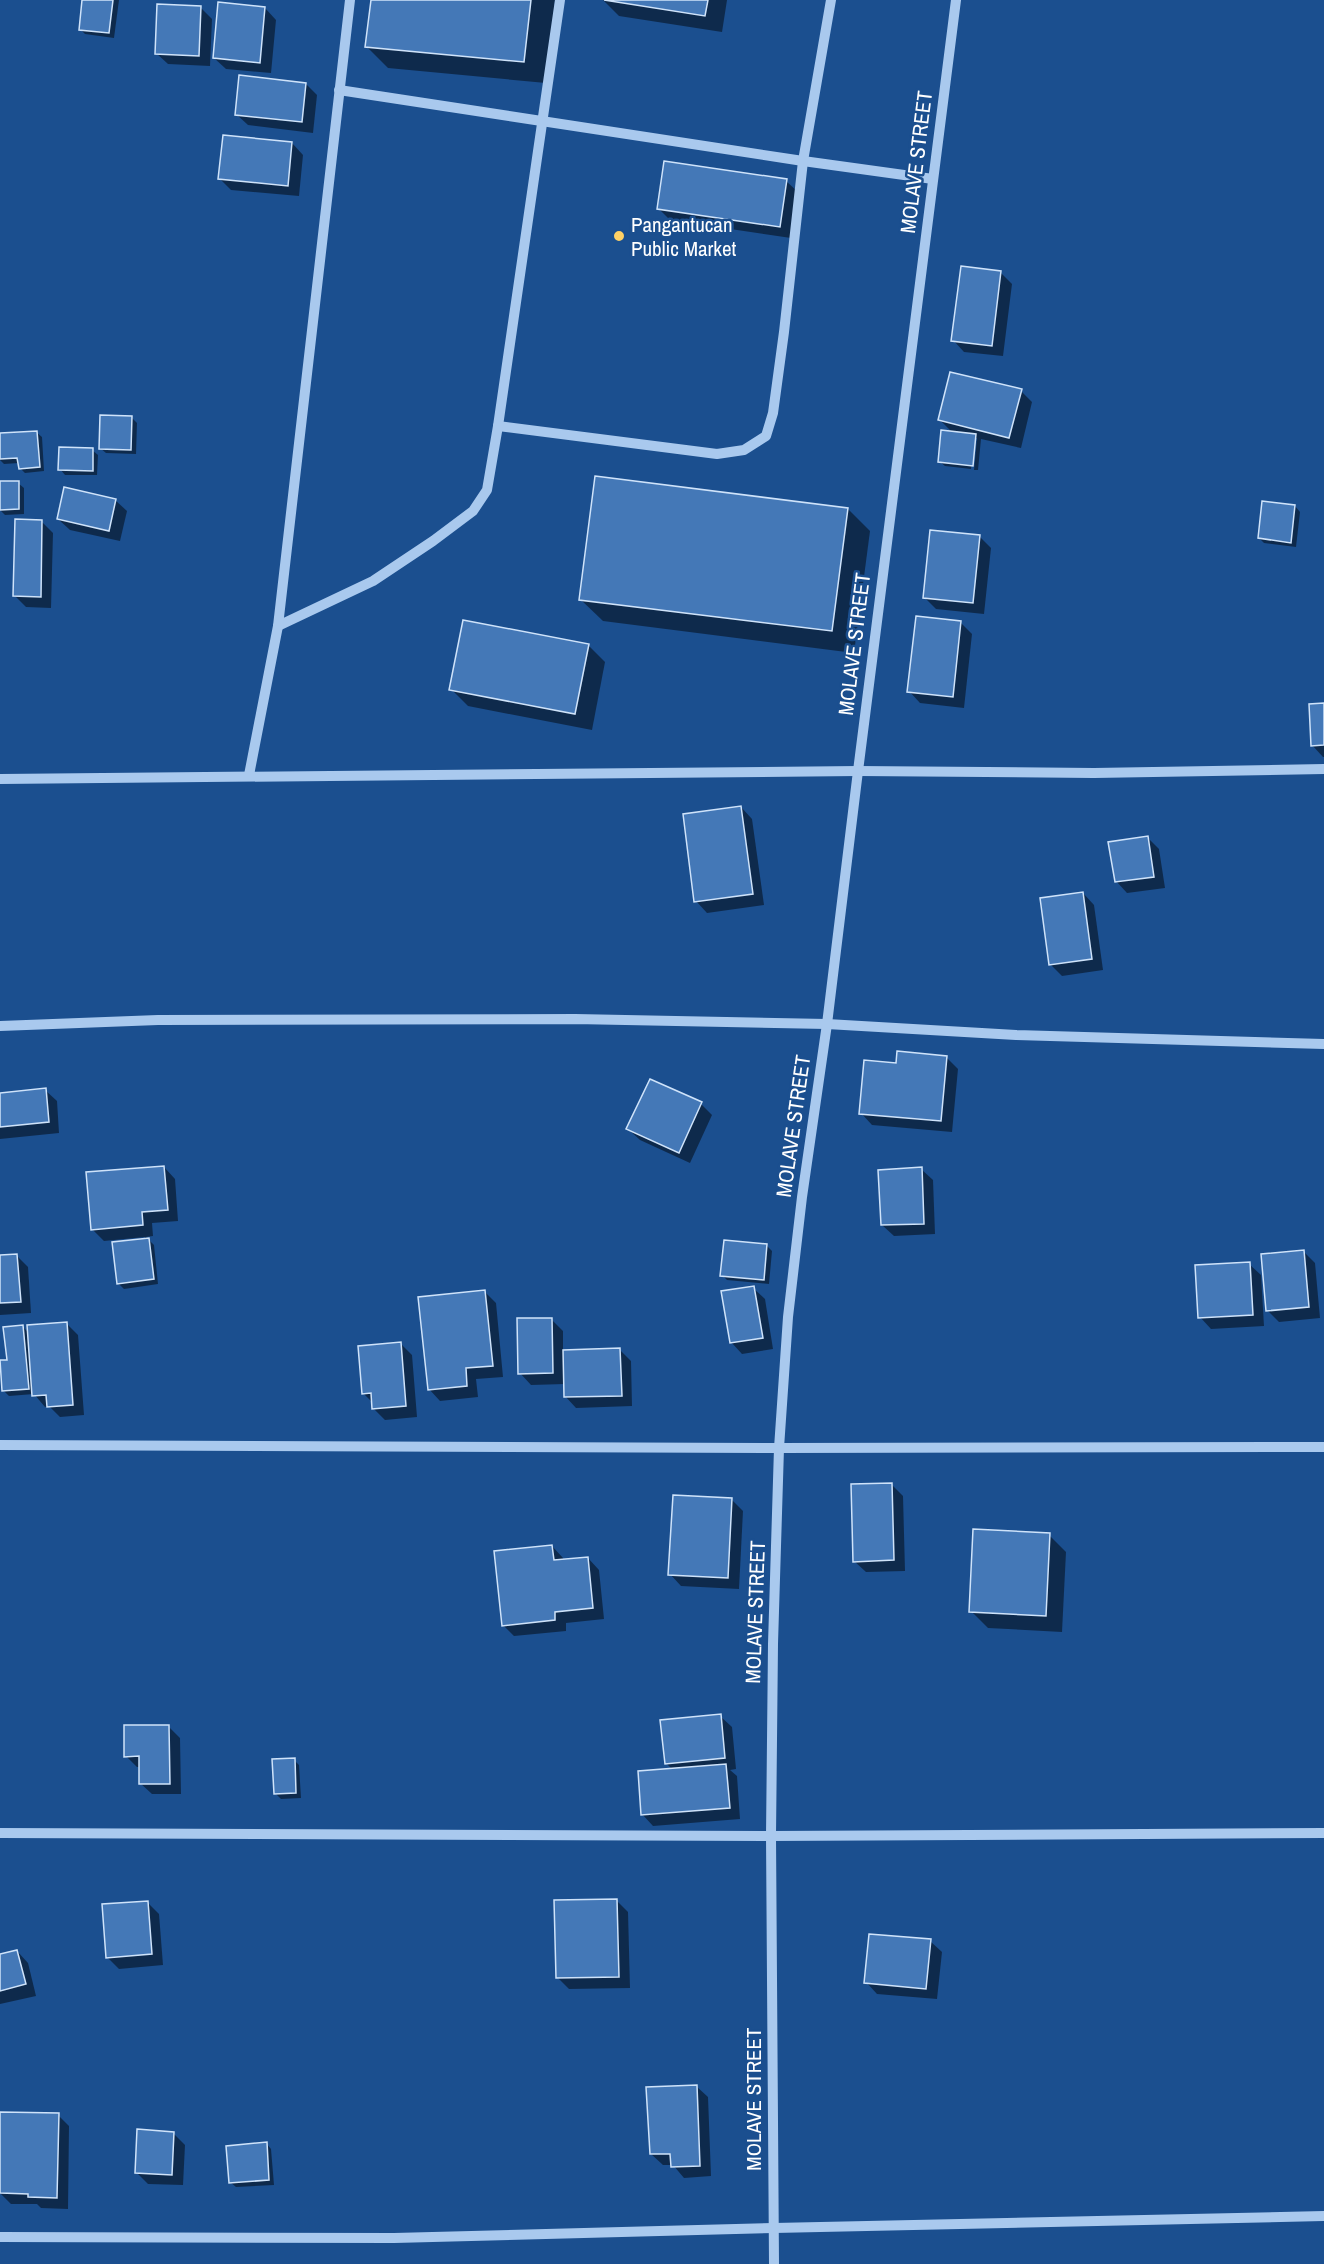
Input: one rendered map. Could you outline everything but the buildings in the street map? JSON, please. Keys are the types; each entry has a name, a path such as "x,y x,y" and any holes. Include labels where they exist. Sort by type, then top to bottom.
{"street":[{"path":"249,775 278,626 350,0"},
{"path":"278,626 373,580 433,541 473,511 487,489 560,0"},
{"path":"498,426 717,454 744,450 766,436 773,413 784,333 803,161 831,0"},
{"name":"MOLAVE STREET","path":"774,2264 771,1836 773,1644 779,1448 788,1317 956,0"},
{"path":"339,90 933,179"},
{"path":"0,779 249,775 1324,769"},
{"path":"0,1026 158,1020 575,1019 827,1024 1016,1035 1324,1044"},
{"path":"0,1445 779,1448 1324,1447"},
{"path":"0,1833 771,1836 1324,1833"},
{"path":"0,2237 394,2238 1324,2216"}],"place":[{"name":"Pangantucan Public Market","path":"619,236"}]}
